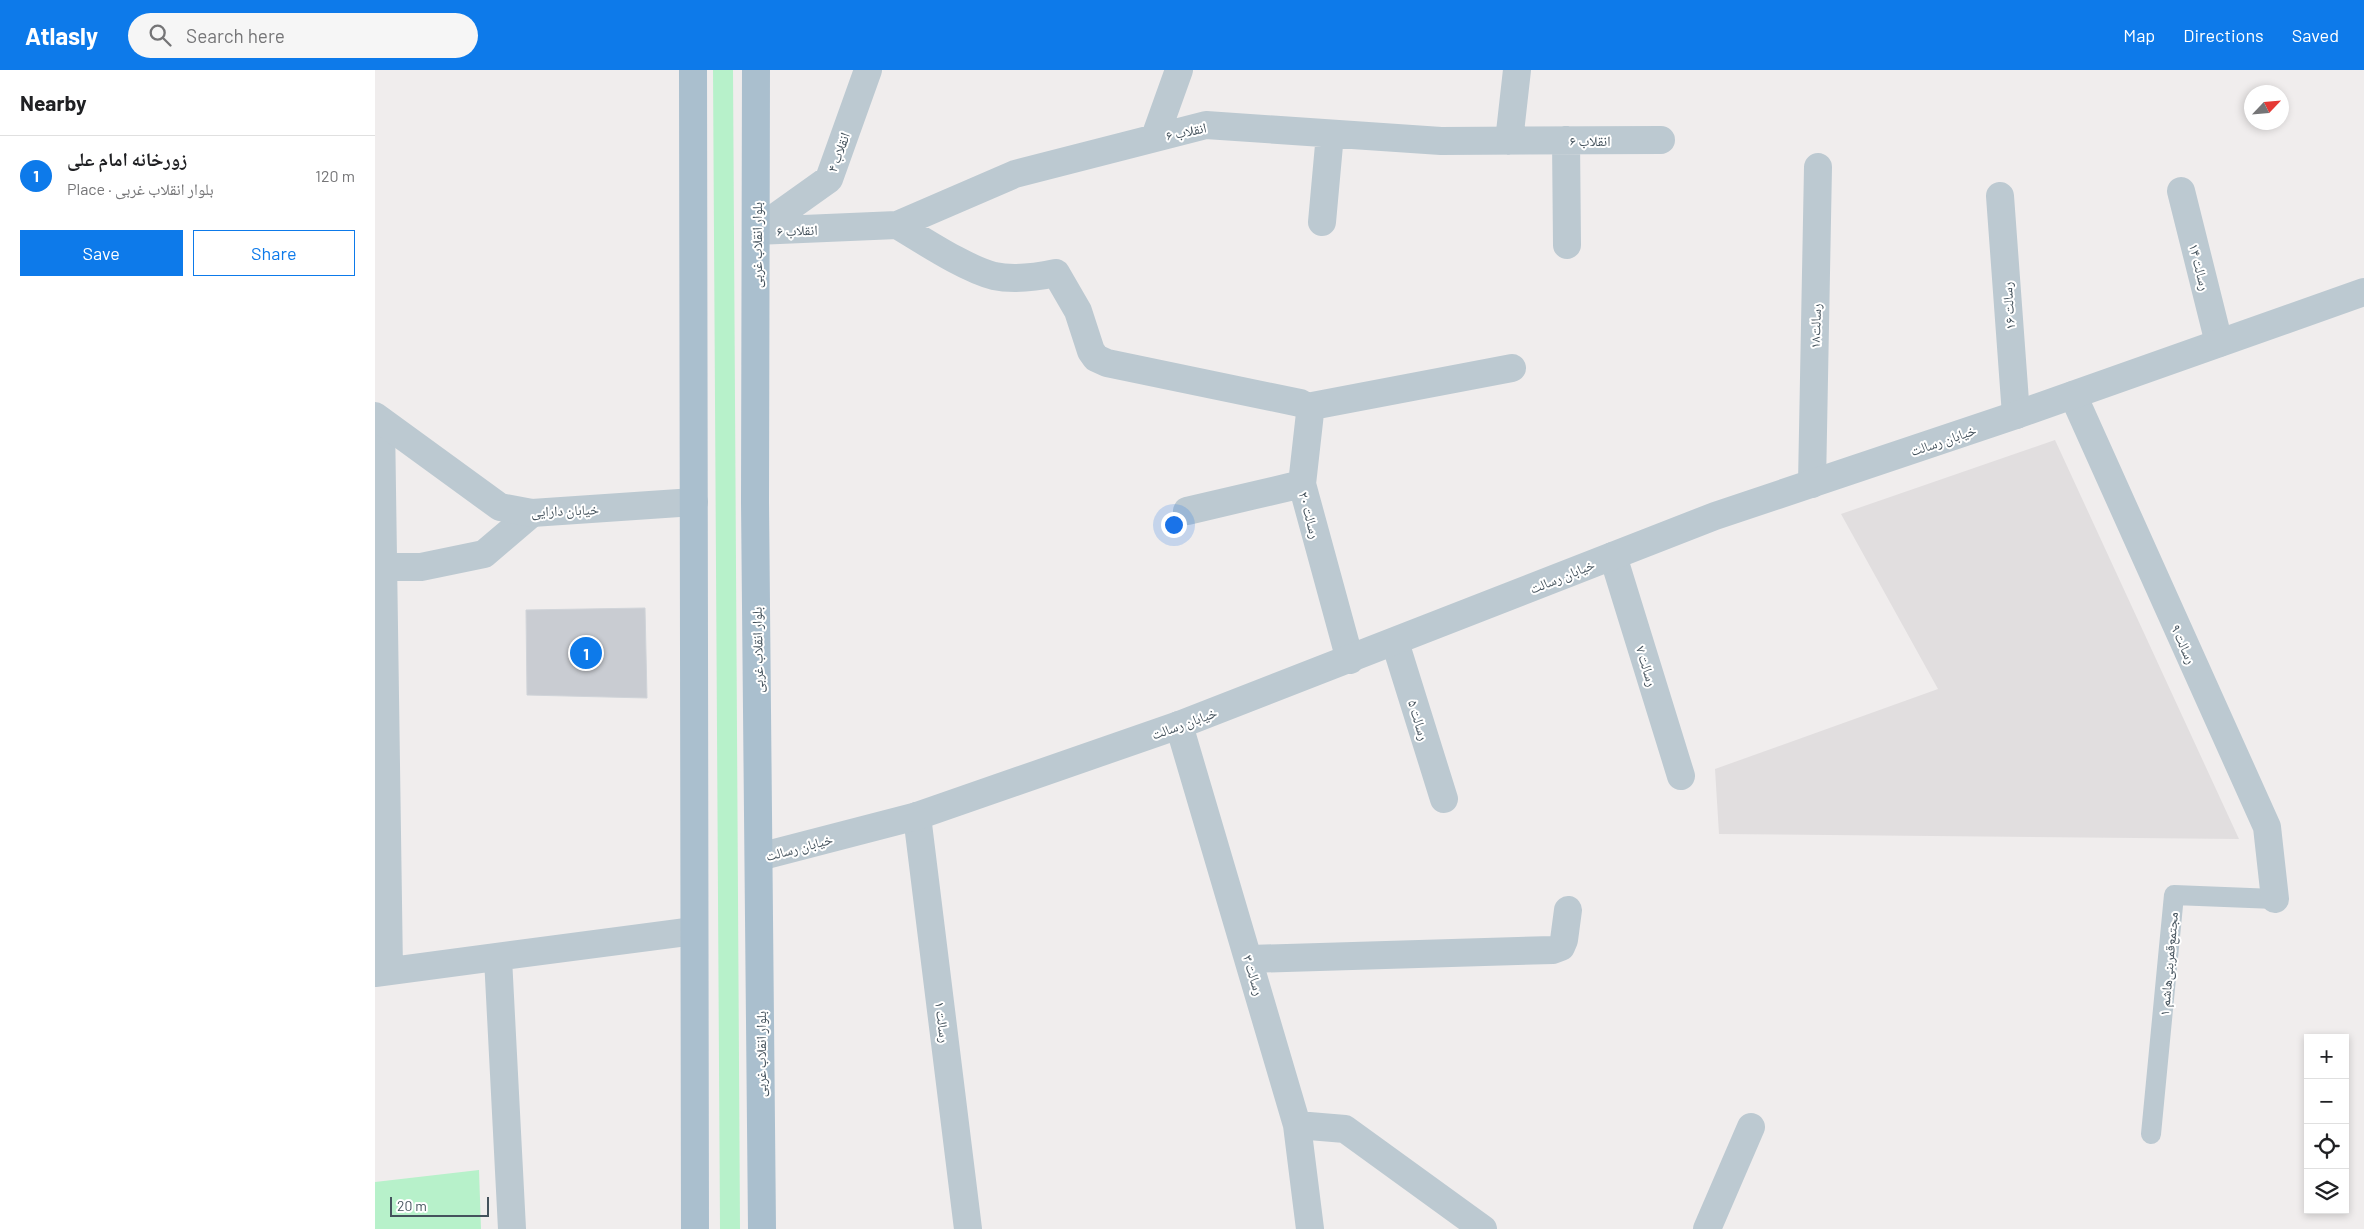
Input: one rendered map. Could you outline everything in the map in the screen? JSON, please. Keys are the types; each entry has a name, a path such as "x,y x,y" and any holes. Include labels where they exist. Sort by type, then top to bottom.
{"main road":[{"path":"693,70 695,1229"},
{"name":"بلوار انقلاب غربی","path":"756,70 755,502 762,1229"}],"street":[{"name":"انقلاب ۴","path":"756,231 829,179 868,70"},
{"path":"1155,137 1179,70"},
{"path":"1509,141 1517,70"},
{"name":"انقلاب ۶","path":"756,231 897,225 1015,174 1206,125 1441,141 1661,140"},
{"path":"1323,222 1330,134"},
{"path":"1566,140 1567,245"},
{"name":"رسالت۱۸","path":"1811,484 1818,167"},
{"name":"رسالت ۱۴","path":"2181,190 2219,343"},
{"name":"رسالت ۱۶","path":"2000,196 2017,415"},
{"path":"897,225 953,258 994,276 1034,277 1056,273 1078,311 1091,351 1101,361 1300,403 1307,407 1310,413 1302,484"},
{"name":"خیابان رسالت","path":"759,857 917,816 1179,725 1350,660 1715,516 2017,415 2364,292"},
{"path":"1307,407 1512,368"},
{"name":"رسالت ۹","path":"2073,395 2267,827 2275,899"},
{"name":"خیابان دارایی","path":"378,418 500,507 532,513 694,502"},
{"path":"378,418 382,972 499,958 604,941 694,931"},
{"name":"رسالت ۲۰","path":"1187,511 1302,484 1350,660"},
{"path":"379,567 421,568 484,554 532,513"},
{"name":"رسالت ۷","path":"1613,556 1681,776"},
{"name":"رسالت ۵","path":"1395,642 1444,799"},
{"name":"رسالت ۳","path":"1179,725 1297,1125 1310,1229"},
{"name":"رسالت ۱","path":"917,816 968,1229"},
{"path":"1249,960 1553,950 1561,947 1564,940 1568,910"},
{"path":"499,958 512,1229"},
{"path":"1297,1125 1345,1129 1483,1229"},
{"path":"1707,1229 1751,1127"}],"lane":[{"name":"مجتمع‌قمربنی‌هاشم ۱","path":"2151,1134 2174,895 2275,899"}],"shaded area":[{"path":"2055,440 2239,839 1719,834 1715,769 1938,689 1841,514"}],"green space":[{"path":"713,70 733,70 740,1229 720,1229"},
{"path":"479,1170 481,1229 375,1229 375,1182"}],"building":[{"path":"645,608 647,698 527,695 526,610"}],"place":[{"name":"زورخانه امام علی","path":"586,653"}]}
